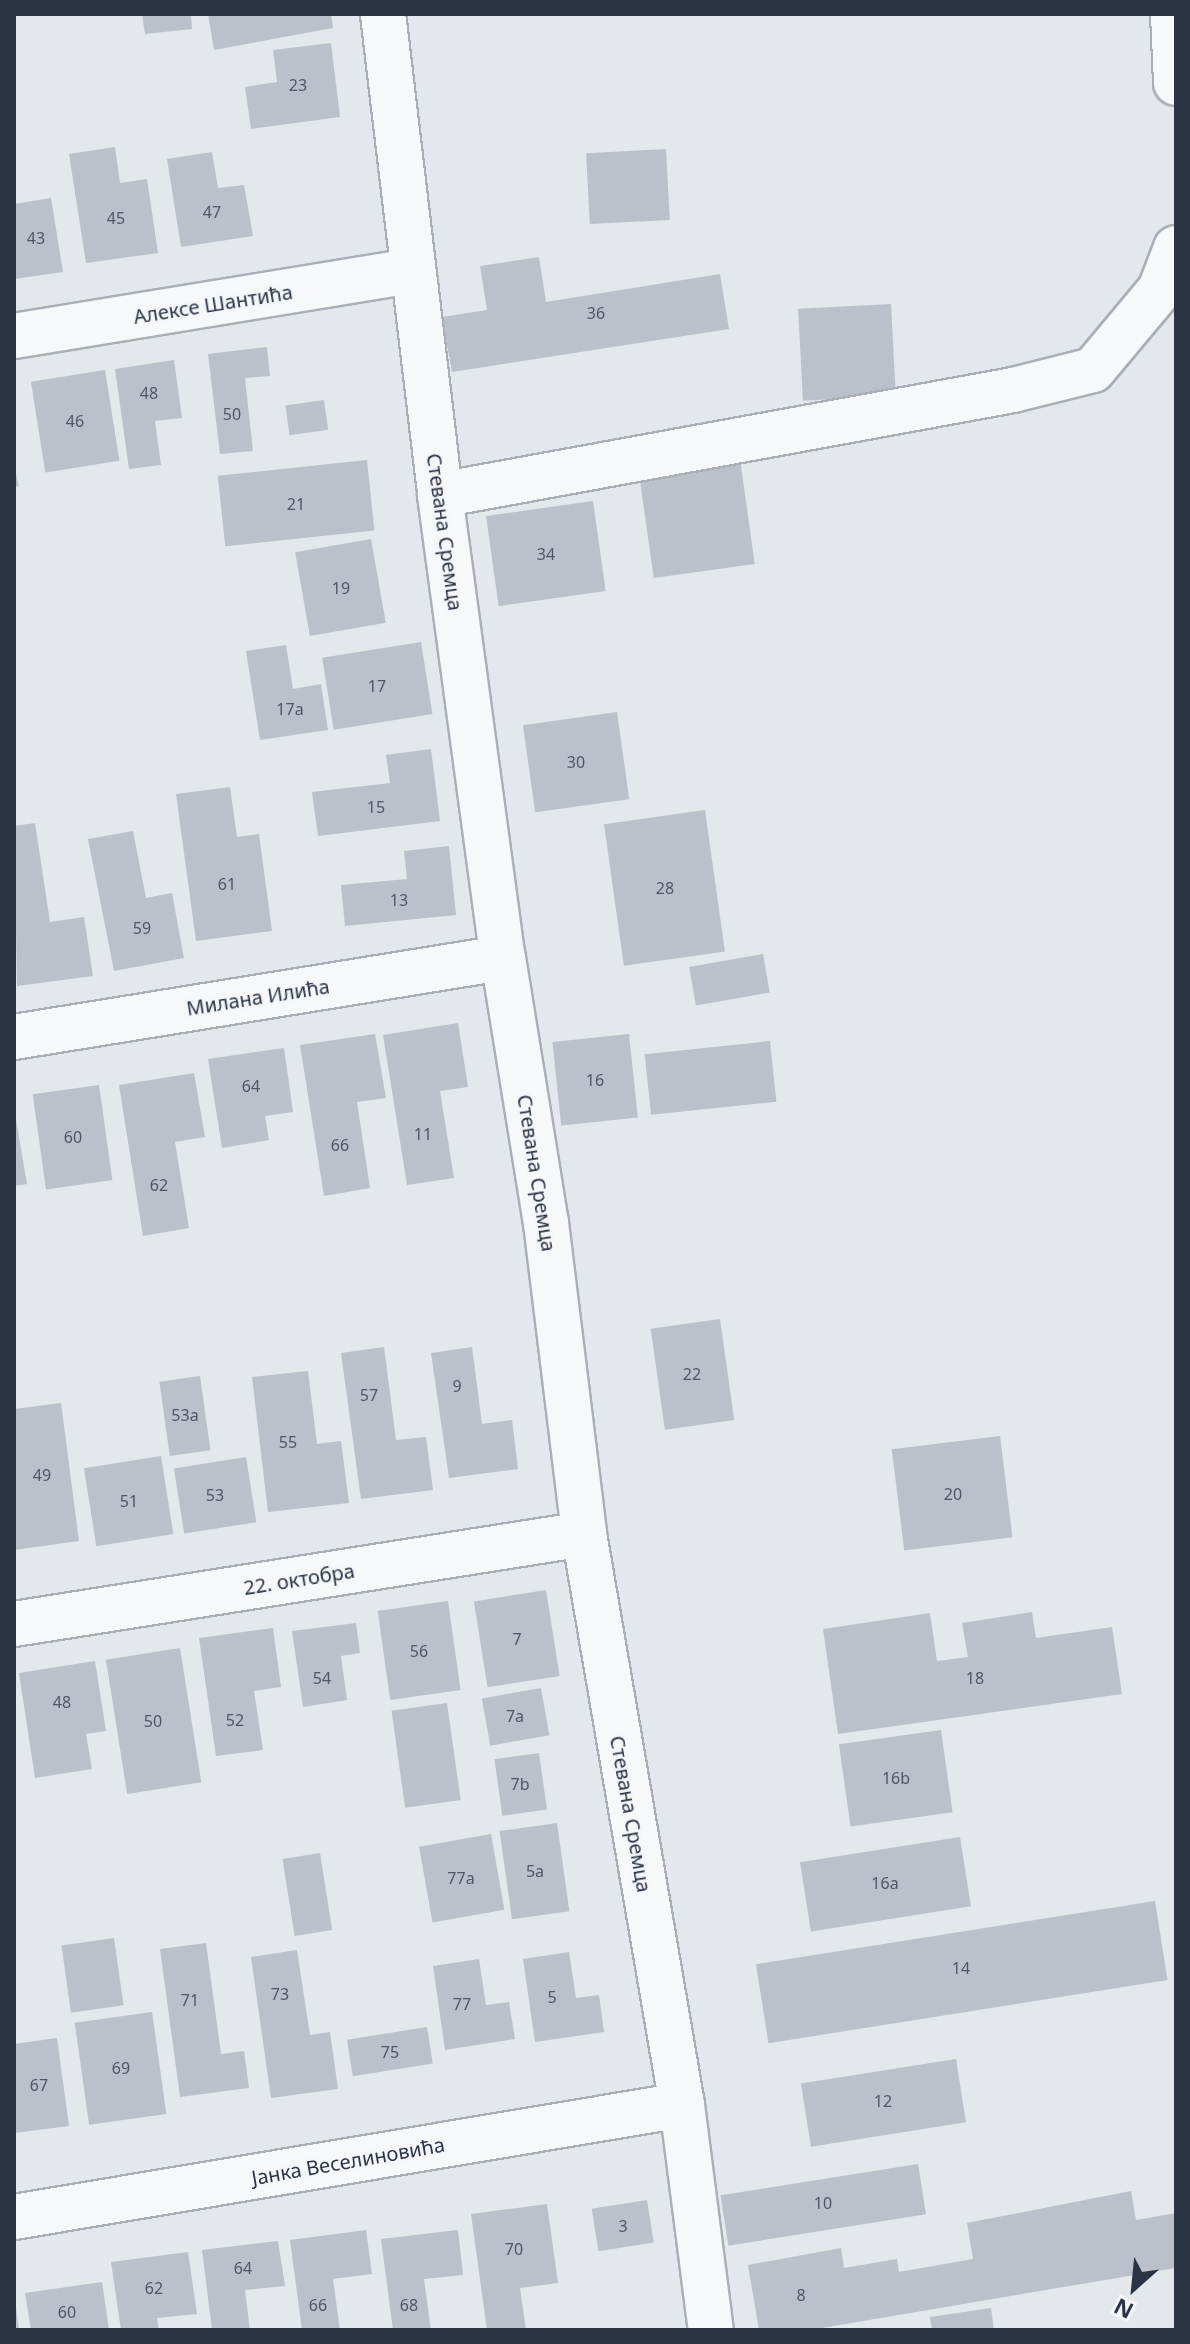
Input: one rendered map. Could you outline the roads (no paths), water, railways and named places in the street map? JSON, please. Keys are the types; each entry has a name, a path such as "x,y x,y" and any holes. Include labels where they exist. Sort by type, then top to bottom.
{"street":[{"name":"Стевана Сремца","path":"383,14 411,271 440,495 503,958 546,1223 584,1534 682,2105 711,2330"},
{"path":"1173,14 1176,83"},
{"path":"440,495 1013,390 1093,370 1160,290 1176,248"},
{"name":"Алексе Шантића","path":"14,336 411,271"},
{"name":"Милана Илића","path":"14,1037 503,958"},
{"name":"22. октобра","path":"14,1624 584,1534"},
{"name":"Јанка Веселиновића","path":"14,2217 682,2105"}]}
